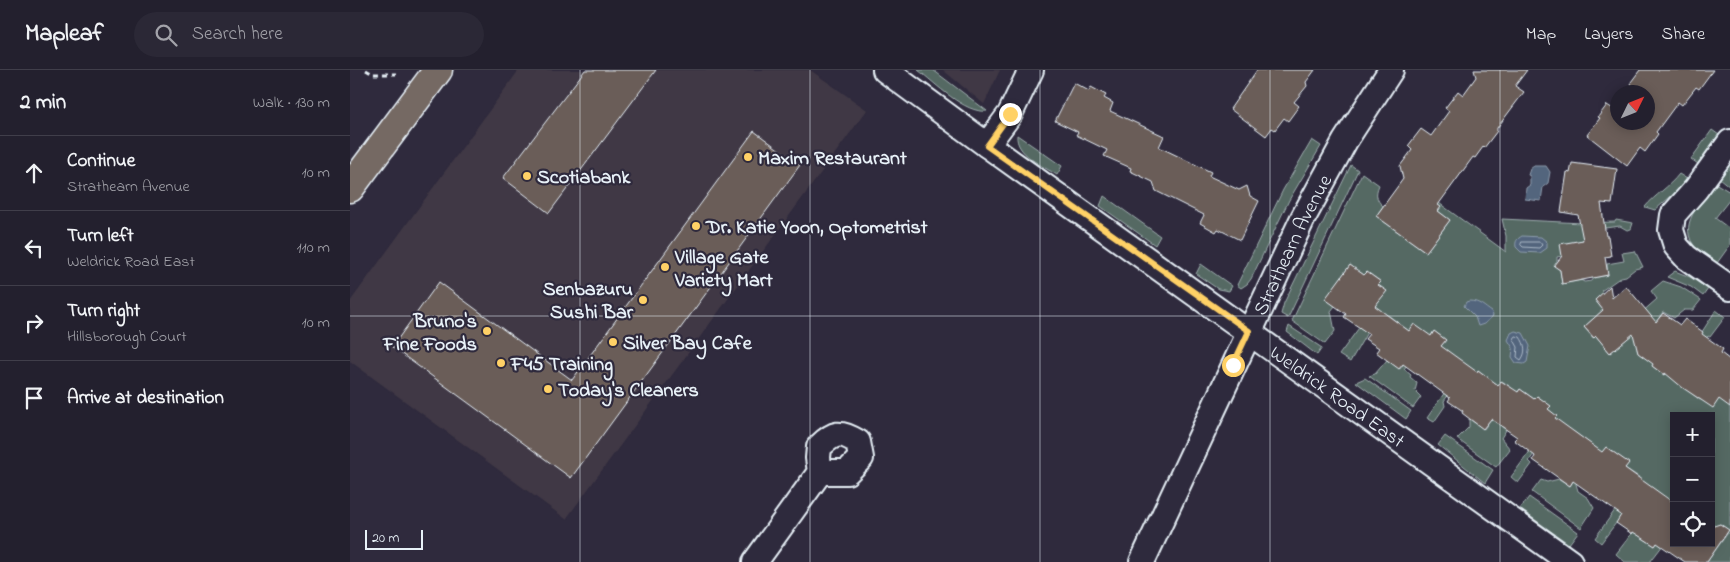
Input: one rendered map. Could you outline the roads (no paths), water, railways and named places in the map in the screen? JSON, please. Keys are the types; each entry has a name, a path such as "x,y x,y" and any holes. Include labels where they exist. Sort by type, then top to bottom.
{"main road":[{"path":"350,188 438,70"}],"street":[{"name":"Weldrick Road East","path":"886,70 987,146 1249,331 1570,562"},
{"path":"987,146 1010,114 1031,70"},
{"name":"Strathearn Avenue","path":"1142,562 1303,218 1345,141 1391,70"},
{"path":"1730,142 1696,189 1673,215 1671,230 1676,246 1686,257 1730,288"},
{"path":"755,562 820,472"}],"water":[{"path":"1534,166 1546,166 1550,172 1548,183 1543,187 1541,201 1525,199 1526,188 1530,185 1530,176 1528,175 1530,169"},
{"path":"1522,236 1541,237 1547,242 1547,248 1540,253 1521,252 1516,247 1516,243"},
{"path":"1469,301 1482,305 1492,312 1493,316 1484,324 1478,326 1475,317 1464,306"},
{"path":"1515,331 1523,333 1530,346 1527,362 1524,364 1516,363 1512,357 1513,348 1508,340 1511,333"}],"place":[{"name":"Maxim Restaurant","path":"748,157"},
{"name":"Scotiabank","path":"527,176"},
{"name":"Dr. Katie Yoon, Optometrist","path":"696,226"},
{"name":"Village Gate Variety Mart","path":"665,267"},
{"name":"Senbazuru Sushi Bar","path":"643,300"},
{"name":"Bruno's Fine Foods","path":"487,331"},
{"name":"Silver Bay Cafe","path":"613,342"},
{"name":"F45 Training","path":"501,363"},
{"name":"Today's Cleaners","path":"548,389"}]}
